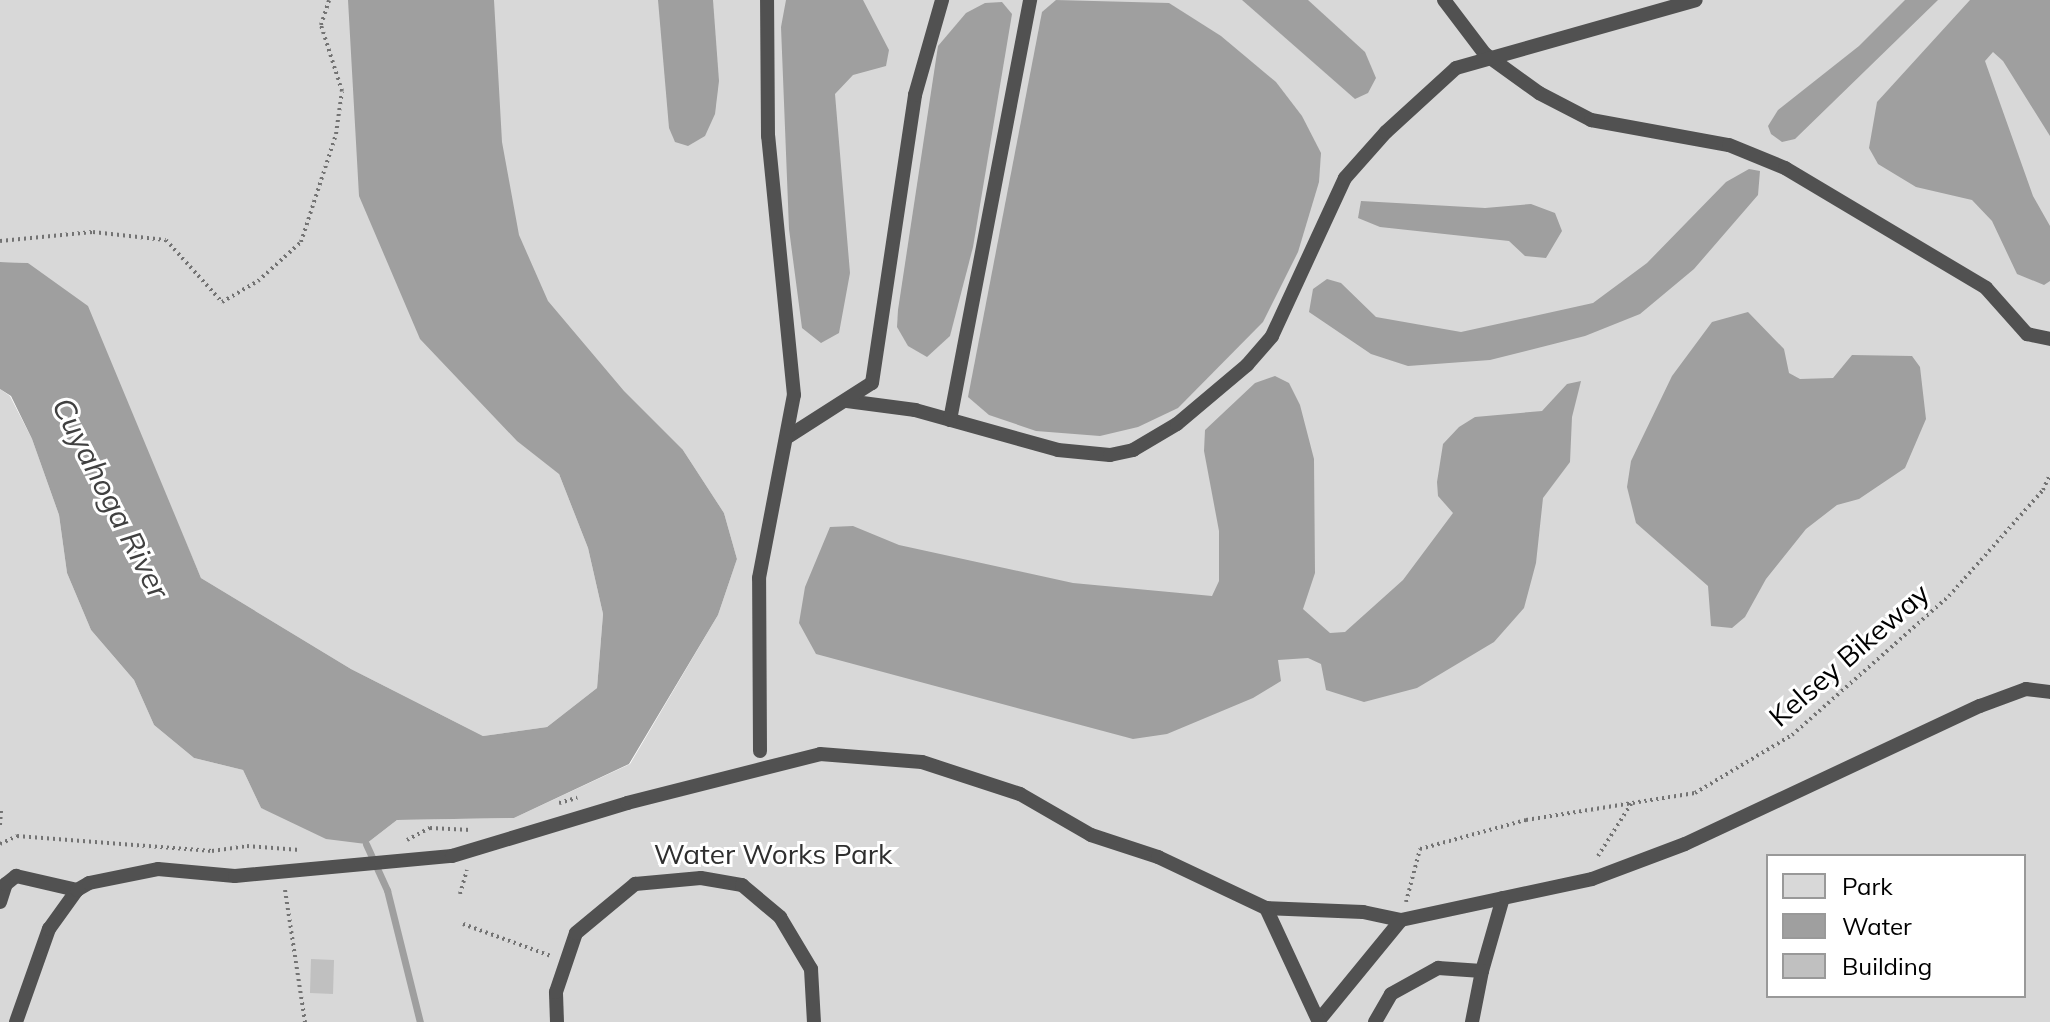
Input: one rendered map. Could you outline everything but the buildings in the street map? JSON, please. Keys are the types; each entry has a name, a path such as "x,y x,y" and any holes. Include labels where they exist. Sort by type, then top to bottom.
{"lane":[{"path":"760,751 759,578 789,436 794,395 768,136 767,0"},
{"path":"789,436 872,383 878,360 915,95 942,0"},
{"path":"950,420 1030,0"},
{"path":"1444,0 1491,58 1539,93 1591,120 1729,145 1785,168 1986,288 2027,334 2050,339"},
{"path":"847,401 950,420 1058,450 1110,455 1133,450 1177,424 1247,365 1272,336 1345,178 1386,132 1456,68 1696,0"},
{"path":"0,902 6,884 16,876 77,890 158,869 235,876 384,864 466,852 627,803 820,754 922,762 1020,794 1091,835 1158,857 1266,908 1363,912 1401,920 1582,882 1685,844 1980,706 2026,689 2050,692"},
{"path":"557,1022 556,992 576,933 635,884 701,878 742,885 780,917 811,969 814,1022"},
{"path":"16,1022 49,929 77,890"},
{"path":"1472,1022 1482,971 1503,898"},
{"path":"1266,908 1320,1020 1401,920"},
{"path":"1375,1022 1391,994 1438,968 1482,971"}],"path":[{"path":"0,241 93,232 166,240 222,302 258,281 301,242 336,134 342,91 321,25 329,0"},
{"name":"Kelsey Bikeway","path":"1401,920 1420,849 1526,820 1695,793 1792,735 1949,596 2043,490 2050,474"},
{"path":"548,807 583,798"},
{"path":"1582,882 1631,804"},
{"path":"0,825 1,810"},
{"path":"405,842 430,828 479,830"},
{"path":"0,844 17,836 212,851 247,846 305,850"},
{"path":"460,894 467,877 466,852"},
{"path":"282,874 305,1022"},
{"path":"1391,903 1406,904"},
{"path":"463,924 566,962"}],"green space":[{"name":"Water Works Park","path":"0,0 2050,0 2050,1022 0,1022 0,389 10,396 32,439 59,515 67,573 91,630 134,680 154,725 194,758 243,770 261,808 366,844 397,820 514,818 630,764 718,615 737,559 724,513 683,450 559,474 588,548 603,614 597,688 547,727 483,736 351,669 201,578 123,396 28,263 0,262"}],"water":[{"name":"Cuyahoga River","path":"348,0 494,0 502,142 519,235 548,301 624,391 683,450 724,513 737,559 718,615 629,764 514,818 397,820 366,844 326,839 261,808 243,770 194,758 154,725 134,680 91,630 67,573 59,515 32,439 11,396 0,389 0,262 28,263 88,306 201,578 351,669 483,736 547,727 597,688 603,614 588,548 559,474 517,441 420,339 359,196"},
{"path":"658,0 713,0 719,81 715,114 705,136 688,146 675,142 669,128"},
{"path":"786,0 863,0 889,50 886,66 853,75 835,94 850,273 839,333 821,343 802,328 789,229 781,27"},
{"path":"1056,0 1169,3 1221,36 1276,82 1302,116 1321,153 1319,182 1298,252 1263,322 1178,408 1138,427 1100,436 1036,431 989,415 968,397 1042,12"},
{"path":"1242,0 1308,0 1365,52 1376,78 1368,93 1355,99"},
{"path":"1905,0 1938,0 1795,139 1782,142 1771,134 1768,126 1778,110 1859,46"},
{"path":"1970,0 2050,0 2050,136 2003,61 1993,52 1985,61 2033,196 2050,226 2050,281 2044,285 2017,274 1992,221 1972,200 1916,187 1878,164 1869,148 1877,102"},
{"path":"1002,2 1012,14 973,247 950,336 927,357 908,346 897,327 938,46 966,13 985,3"},
{"path":"1749,169 1760,171 1758,195 1694,269 1640,314 1585,336 1490,360 1408,366 1371,354 1309,312 1313,289 1327,279 1341,283 1376,317 1461,332 1593,303 1647,263 1726,182"},
{"path":"1361,201 1485,208 1531,204 1555,213 1562,231 1546,258 1525,256 1509,241 1380,227 1358,218"},
{"path":"1748,312 1784,349 1789,373 1800,379 1833,378 1852,355 1912,356 1920,367 1926,419 1905,468 1859,499 1837,505 1806,529 1766,579 1745,617 1732,628 1711,626 1708,586 1636,523 1627,487 1631,461 1672,376 1712,322"},
{"path":"1275,376 1289,383 1300,405 1314,459 1315,573 1303,609 1330,633 1345,632 1403,580 1453,513 1438,496 1437,482 1443,444 1459,427 1475,417 1542,411 1567,384 1581,381 1572,417 1570,462 1543,498 1536,563 1524,608 1494,642 1417,688 1364,702 1326,690 1321,664 1308,658 1278,660 1281,681 1253,698 1167,734 1133,739 816,654 799,623 805,587 830,527 853,526 899,545 1073,583 1212,596 1219,581 1219,531 1204,451 1205,430 1255,383"}],"waterway":[{"path":"366,844 387,890 420,1022"}]}
